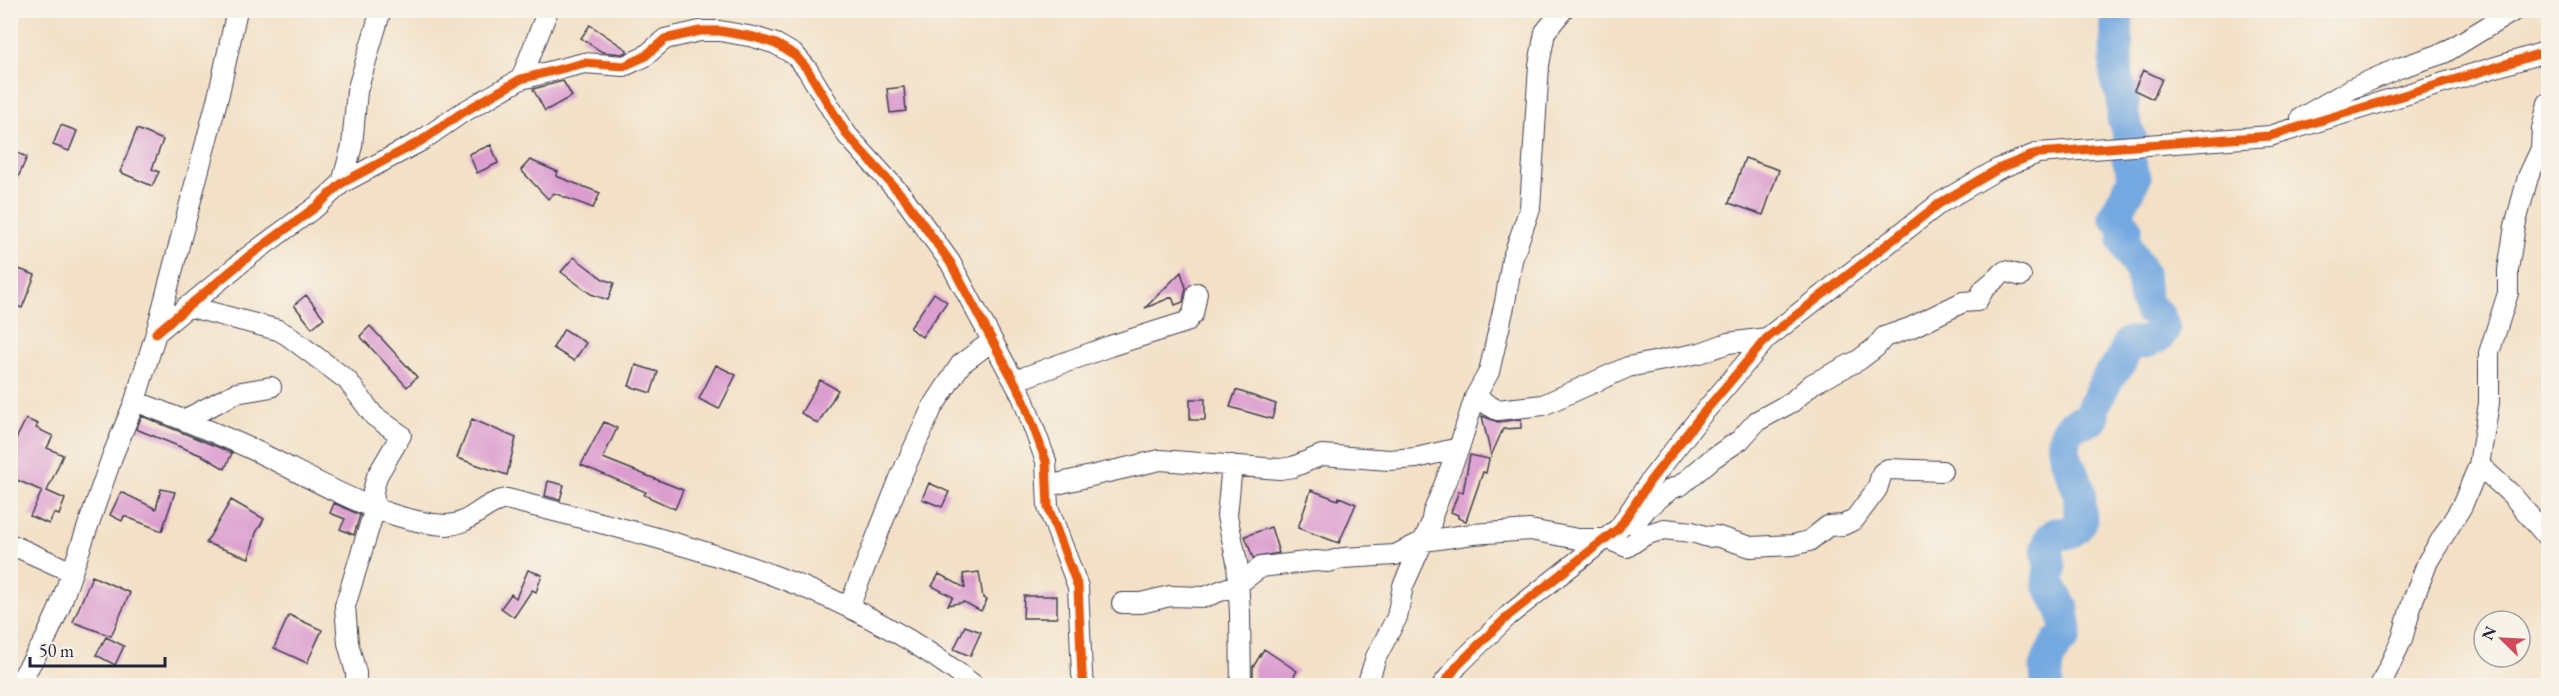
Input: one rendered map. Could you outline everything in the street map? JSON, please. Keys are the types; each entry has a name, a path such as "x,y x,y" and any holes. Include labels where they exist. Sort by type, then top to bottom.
{"street":[{"path":"17,686 45,640 135,401 156,333 219,93 237,10"},
{"path":"342,183 352,146 357,92 381,10"},
{"path":"521,79 548,10"},
{"path":"1367,686 1376,657 1397,617 1403,586 1424,541 1459,448 1475,397 1489,372 1512,260 1530,208 1539,65 1545,32 1563,10"},
{"path":"2270,136 2353,88 2399,68 2444,53 2515,10"},
{"path":"156,333 249,256 317,206 342,183 421,141 460,114 521,79 584,63 624,66 644,57 665,39 700,31 720,31 754,37 776,44 795,56 807,69 847,135 904,198 924,224 955,270 1022,396 1046,461 1048,507 1078,587 1082,674 1085,686"},
{"path":"1442,686 1458,665 1509,615 1608,539 1619,528 1650,481 1700,417 1767,338 1940,202 1998,169 2038,153 2270,136 2548,51"},
{"path":"2380,686 2402,639 2413,600 2428,561 2462,506 2479,465 2489,403 2488,353 2508,294 2508,270 2515,226 2528,177 2545,149 2542,129 2548,103"},
{"path":"1608,539 1630,529 1647,508 1740,440 1757,421 1792,402 1812,384 1859,360 1876,347 1884,336 1910,328 1964,302 1977,301 1984,290 2005,271 2021,276"},
{"path":"1014,381 1110,346 1186,322 1193,314 1197,293"},
{"path":"188,306 278,330 287,335 347,380 374,416 383,425 401,435 376,476 373,491 375,508 345,606 348,643 356,673 356,686"},
{"path":"1475,397 1497,410 1543,405 1628,367 1700,353 1728,343 1767,338"},
{"path":"849,607 900,478 932,408 943,388 961,364 992,341"},
{"path":"184,420 236,393 271,387"},
{"path":"135,401 255,451 375,508 414,519 445,525 461,523 497,501 507,499 691,546 799,583 888,626 975,686"},
{"path":"1048,486 1160,460 1280,469 1293,467 1322,455 1389,460 1416,458 1459,448"},
{"path":"1232,465 1227,516 1237,562 1241,686"},
{"path":"2479,465 2512,495 2548,538"},
{"path":"1122,603 1141,603 1170,596 1205,597 1238,584 1262,567 1395,555 1424,541 1530,530 1578,539 1608,539 1627,547 1645,535 1664,529 1692,532 1708,537 1716,536 1752,547 1793,545 1809,541 1828,526 1843,525 1854,520 1877,489 1882,473 1888,470 1942,471"},
{"path":"10,544 72,572"}],"building":[{"path":"590,25 627,52 622,54 602,52 581,38"},
{"path":"2143,70 2162,79 2153,99 2134,90"},
{"path":"563,81 572,96 545,111 533,89"},
{"path":"904,87 906,111 890,113 887,89"},
{"path":"61,125 77,131 69,151 53,145"},
{"path":"137,129 163,140 152,169 159,172 152,186 120,172"},
{"path":"491,145 498,163 477,173 469,154"},
{"path":"10,150 27,157 10,196"},
{"path":"1745,158 1779,170 1763,215 1729,203"},
{"path":"530,160 558,172 556,176 600,193 593,208 554,193 548,199 521,170"},
{"path":"574,257 603,279 614,283 608,300 591,294 561,272"},
{"path":"19,269 35,275 22,308 10,303 10,291"},
{"path":"1181,272 1186,288 1183,302 1175,305 1172,297 1145,308"},
{"path":"934,293 947,302 922,337 910,328"},
{"path":"306,295 324,318 312,328 294,305"},
{"path":"370,326 417,377 407,387 360,336"},
{"path":"564,329 586,343 574,361 553,348"},
{"path":"636,365 658,372 651,393 629,386"},
{"path":"716,365 736,375 719,409 699,399"},
{"path":"820,380 838,390 818,424 801,413"},
{"path":"1236,390 1276,404 1272,419 1230,407"},
{"path":"1190,399 1205,399 1205,420 1190,420"},
{"path":"142,416 232,453 225,469 203,456 136,429"},
{"path":"1482,416 1498,422 1521,419 1521,428 1503,429 1491,456"},
{"path":"26,419 38,424 36,428 53,436 47,448 63,455 47,491 65,499 59,515 54,513 49,524 30,516 42,491 10,477 10,438 15,441"},
{"path":"472,419 516,438 507,475 457,458"},
{"path":"604,422 617,428 603,458 683,490 675,509 644,495 646,492 581,465"},
{"path":"1470,455 1489,459 1486,473 1483,472 1466,521 1451,512 1459,491 1463,492"},
{"path":"548,481 564,485 560,500 545,496"},
{"path":"929,483 949,492 942,507 922,499"},
{"path":"161,489 175,492 162,531 124,516 122,521 110,515 121,492 156,509"},
{"path":"1311,490 1356,504 1339,543 1298,528"},
{"path":"231,500 264,519 256,533 249,558 206,543"},
{"path":"334,503 360,515 354,535 340,529 345,519 330,513"},
{"path":"1271,527 1279,553 1253,558 1245,536"},
{"path":"528,570 542,575 536,592 532,590 514,617 501,608 511,594 516,598"},
{"path":"979,572 983,598 987,600 981,611 964,602 948,605 953,597 932,586 939,574 965,588 963,574"},
{"path":"92,576 130,593 111,636 73,622"},
{"path":"1024,596 1057,596 1057,618 1023,618"},
{"path":"289,615 322,630 307,663 274,648"},
{"path":"965,626 981,632 970,656 954,649"},
{"path":"106,637 124,646 115,665 96,655"},
{"path":"1264,649 1297,671 1288,686 1253,685 1253,667"}],"waterway":[{"path":"2047,686 2046,668 2049,658 2057,643 2065,637 2066,630 2063,610 2048,583 2050,567 2047,549 2051,538 2056,534 2071,531 2081,521 2079,492 2067,461 2065,437 2073,425 2093,418 2093,407 2110,374 2120,363 2129,343 2153,340 2164,329 2159,316 2149,309 2144,297 2142,274 2124,241 2126,228 2115,216 2135,177 2128,158 2130,137 2123,118 2123,93 2117,84 2116,77 2117,10"}],"cycle path":[{"path":"156,333 249,256 317,206 342,183 421,141 460,114 521,79 584,63 624,66 644,57 665,39 700,31 720,31 754,37 776,44 795,55 807,69 847,135 904,198 950,262 1022,396 1046,461 1048,507 1078,587 1082,674 1085,686"},
{"path":"1442,686 1458,665 1509,615 1619,528 1650,481 1700,417 1767,338 1940,203 1998,169 2038,153 2270,136 2548,51"}]}
